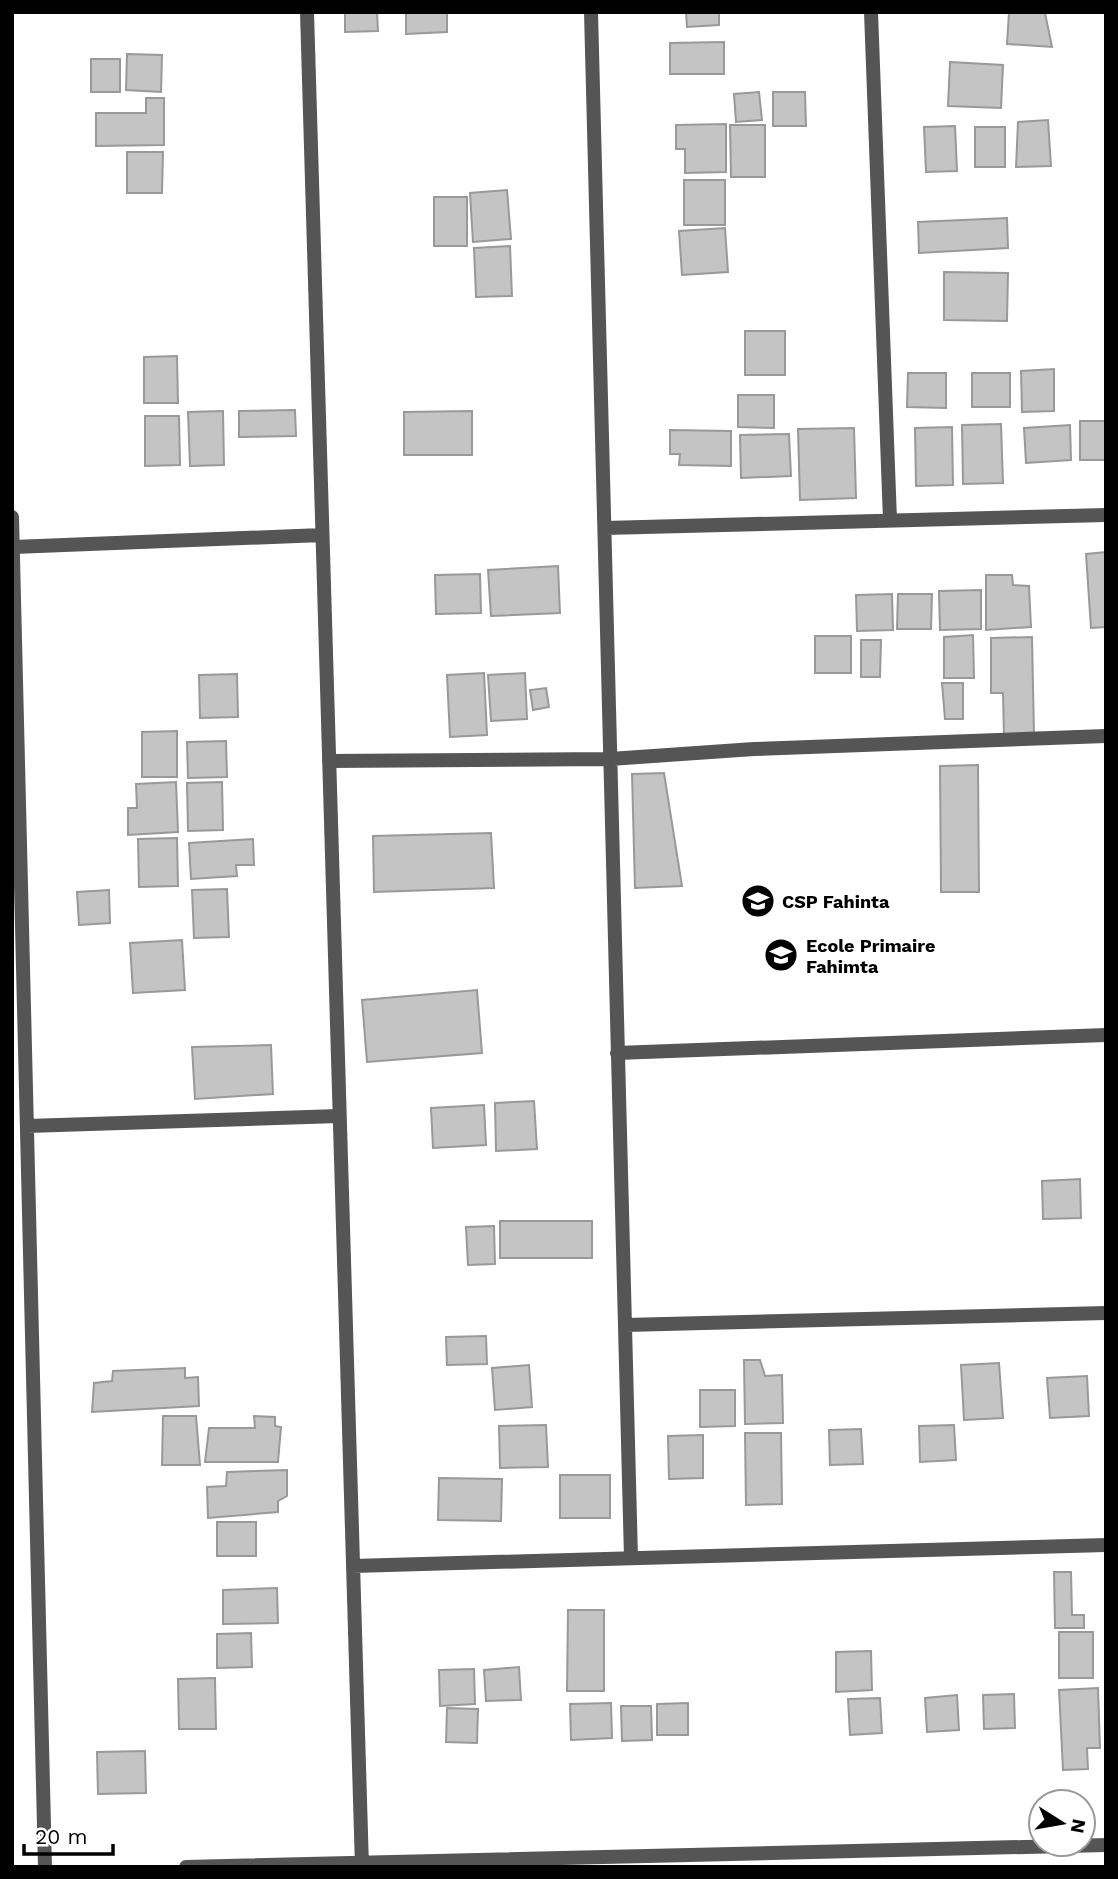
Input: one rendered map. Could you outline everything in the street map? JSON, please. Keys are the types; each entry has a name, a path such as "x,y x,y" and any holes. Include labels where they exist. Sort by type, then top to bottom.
{"street":[{"path":"307,12 362,1865"},
{"path":"592,12 631,1558"},
{"path":"871,12 890,520"},
{"path":"604,528 1106,515"},
{"path":"12,517 15,759 45,1867"},
{"path":"13,547 322,535"},
{"path":"329,761 610,759 754,749 1106,736"},
{"path":"617,1053 1106,1034"},
{"path":"27,1126 339,1116"},
{"path":"625,1325 1106,1313"},
{"path":"353,1566 1106,1545"},
{"path":"186,1867 643,1861 1106,1846"}],"building":[{"path":"345,12 377,12 378,31 345,32"},
{"path":"406,12 447,12 447,32 406,34"},
{"path":"686,12 719,12 719,25 687,27"},
{"path":"1009,12 1045,13 1052,47 1007,44"},
{"path":"724,42 724,74 670,74 670,43"},
{"path":"127,54 162,55 161,92 126,90"},
{"path":"91,59 120,59 120,92 91,92"},
{"path":"950,62 1003,65 1001,108 948,106"},
{"path":"759,92 762,120 736,122 734,94"},
{"path":"773,92 805,92 806,126 773,126"},
{"path":"146,98 164,98 164,145 96,146 96,113 146,113"},
{"path":"1048,120 1051,166 1016,167 1018,122"},
{"path":"726,124 726,172 685,173 685,149 676,149 676,125"},
{"path":"730,125 765,125 765,177 731,177"},
{"path":"955,126 957,171 926,172 924,127"},
{"path":"975,127 1005,127 1005,167 975,167"},
{"path":"127,152 163,152 162,193 127,193"},
{"path":"684,180 725,180 725,225 684,225"},
{"path":"507,190 511,239 473,242 470,193"},
{"path":"434,197 467,197 467,246 434,246"},
{"path":"1007,218 1008,248 919,253 918,222"},
{"path":"725,228 728,272 682,275 679,231"},
{"path":"510,246 512,296 476,297 474,248"},
{"path":"944,272 1008,273 1007,321 944,320"},
{"path":"745,331 785,331 785,375 745,375"},
{"path":"177,356 178,403 144,403 144,357"},
{"path":"1054,369 1054,411 1022,412 1021,371"},
{"path":"908,373 946,373 946,408 907,407"},
{"path":"972,373 1010,373 1010,407 972,407"},
{"path":"738,395 774,395 774,428 738,427"},
{"path":"295,410 296,436 239,437 239,411"},
{"path":"223,411 224,465 190,466 188,412"},
{"path":"472,411 472,455 404,455 404,412"},
{"path":"145,416 179,416 180,465 145,466"},
{"path":"1080,421 1106,421 1106,460 1080,460"},
{"path":"1001,424 1003,483 963,484 962,425"},
{"path":"1070,425 1071,460 1026,463 1024,428"},
{"path":"952,427 953,485 916,486 915,428"},
{"path":"854,428 856,498 800,500 798,429"},
{"path":"670,430 731,431 731,466 679,465 680,454 670,454"},
{"path":"789,434 791,476 741,478 740,435"},
{"path":"1106,552 1106,627 1091,628 1086,554"},
{"path":"558,566 560,613 491,616 488,570"},
{"path":"480,574 481,613 436,614 435,575"},
{"path":"986,575 1012,575 1013,585 1029,586 1031,627 986,630"},
{"path":"981,590 981,629 940,630 939,591"},
{"path":"892,594 893,630 857,631 856,595"},
{"path":"898,594 932,594 931,629 897,629"},
{"path":"973,635 974,678 944,678 944,637"},
{"path":"815,636 851,636 851,673 815,673"},
{"path":"1032,637 1034,735 1004,736 1003,693 991,693 991,638"},
{"path":"861,640 881,640 880,677 861,677"},
{"path":"484,673 487,735 450,737 447,675"},
{"path":"525,673 527,719 491,721 488,675"},
{"path":"237,674 238,717 200,718 199,675"},
{"path":"942,683 963,683 963,719 945,719"},
{"path":"546,688 549,707 533,710 530,690"},
{"path":"177,731 177,777 142,777 142,732"},
{"path":"226,741 227,777 188,778 187,742"},
{"path":"978,765 979,892 941,892 940,766"},
{"path":"664,773 682,886 635,888 632,774"},
{"path":"176,782 178,832 128,835 128,808 137,808 136,784"},
{"path":"222,782 223,830 188,831 187,783"},
{"path":"491,833 494,888 374,892 373,836"},
{"path":"177,838 178,886 139,887 138,839"},
{"path":"253,839 254,865 236,865 237,876 191,879 189,843"},
{"path":"227,889 229,937 194,938 192,890"},
{"path":"109,890 110,923 79,925 77,892"},
{"path":"182,940 185,990 133,993 130,943"},
{"path":"477,990 482,1053 367,1062 362,1000"},
{"path":"271,1045 273,1094 195,1099 192,1047"},
{"path":"534,1101 537,1149 496,1151 495,1103"},
{"path":"484,1105 486,1145 433,1148 431,1108"},
{"path":"1080,1179 1081,1218 1043,1219 1042,1181"},
{"path":"500,1221 592,1221 592,1258 500,1258"},
{"path":"494,1226 495,1264 468,1265 466,1227"},
{"path":"486,1336 487,1364 447,1365 446,1337"},
{"path":"744,1360 760,1360 765,1376 782,1375 783,1423 745,1424"},
{"path":"999,1363 1003,1418 964,1420 961,1365"},
{"path":"529,1365 532,1407 495,1410 492,1368"},
{"path":"185,1368 185,1378 198,1377 199,1406 92,1412 94,1383 112,1381 113,1371"},
{"path":"1087,1376 1089,1416 1050,1418 1047,1378"},
{"path":"700,1390 735,1390 735,1426 700,1427"},
{"path":"163,1416 196,1416 200,1465 162,1465"},
{"path":"254,1416 275,1417 275,1426 281,1427 278,1462 205,1462 209,1428 255,1428"},
{"path":"546,1425 548,1467 500,1468 499,1426"},
{"path":"954,1425 956,1460 920,1462 919,1426"},
{"path":"861,1429 863,1464 830,1465 829,1430"},
{"path":"745,1433 781,1433 782,1504 746,1505"},
{"path":"703,1435 703,1478 669,1479 668,1436"},
{"path":"287,1470 287,1496 278,1501 278,1512 208,1518 207,1487 226,1486 227,1472"},
{"path":"560,1475 610,1475 610,1518 560,1518"},
{"path":"439,1478 502,1479 501,1521 438,1520"},
{"path":"217,1522 256,1522 256,1556 217,1556"},
{"path":"1054,1572 1071,1572 1072,1615 1084,1615 1084,1628 1055,1628"},
{"path":"277,1588 278,1623 223,1624 223,1590"},
{"path":"568,1610 604,1610 604,1691 567,1691"},
{"path":"1059,1632 1093,1632 1093,1678 1059,1678"},
{"path":"251,1633 252,1667 217,1668 217,1634"},
{"path":"871,1651 872,1690 836,1692 836,1652"},
{"path":"519,1667 521,1700 486,1701 484,1670"},
{"path":"474,1669 475,1704 440,1706 439,1670"},
{"path":"215,1678 216,1729 179,1729 178,1679"},
{"path":"1098,1688 1100,1748 1087,1748 1088,1769 1063,1770 1059,1690"},
{"path":"1014,1694 1015,1728 984,1729 983,1695"},
{"path":"957,1695 959,1730 927,1732 925,1698"},
{"path":"880,1698 882,1733 850,1735 848,1699"},
{"path":"611,1703 612,1738 571,1740 570,1704"},
{"path":"688,1703 688,1735 657,1735 657,1704"},
{"path":"621,1706 651,1706 652,1740 622,1741"},
{"path":"447,1708 478,1709 477,1743 446,1742"},
{"path":"145,1751 146,1793 98,1794 97,1752"}],"place":[{"name":"CSP Fahinta","path":"758,901"},
{"name":"Ecole Primaire Fahimta","path":"781,955"}]}
